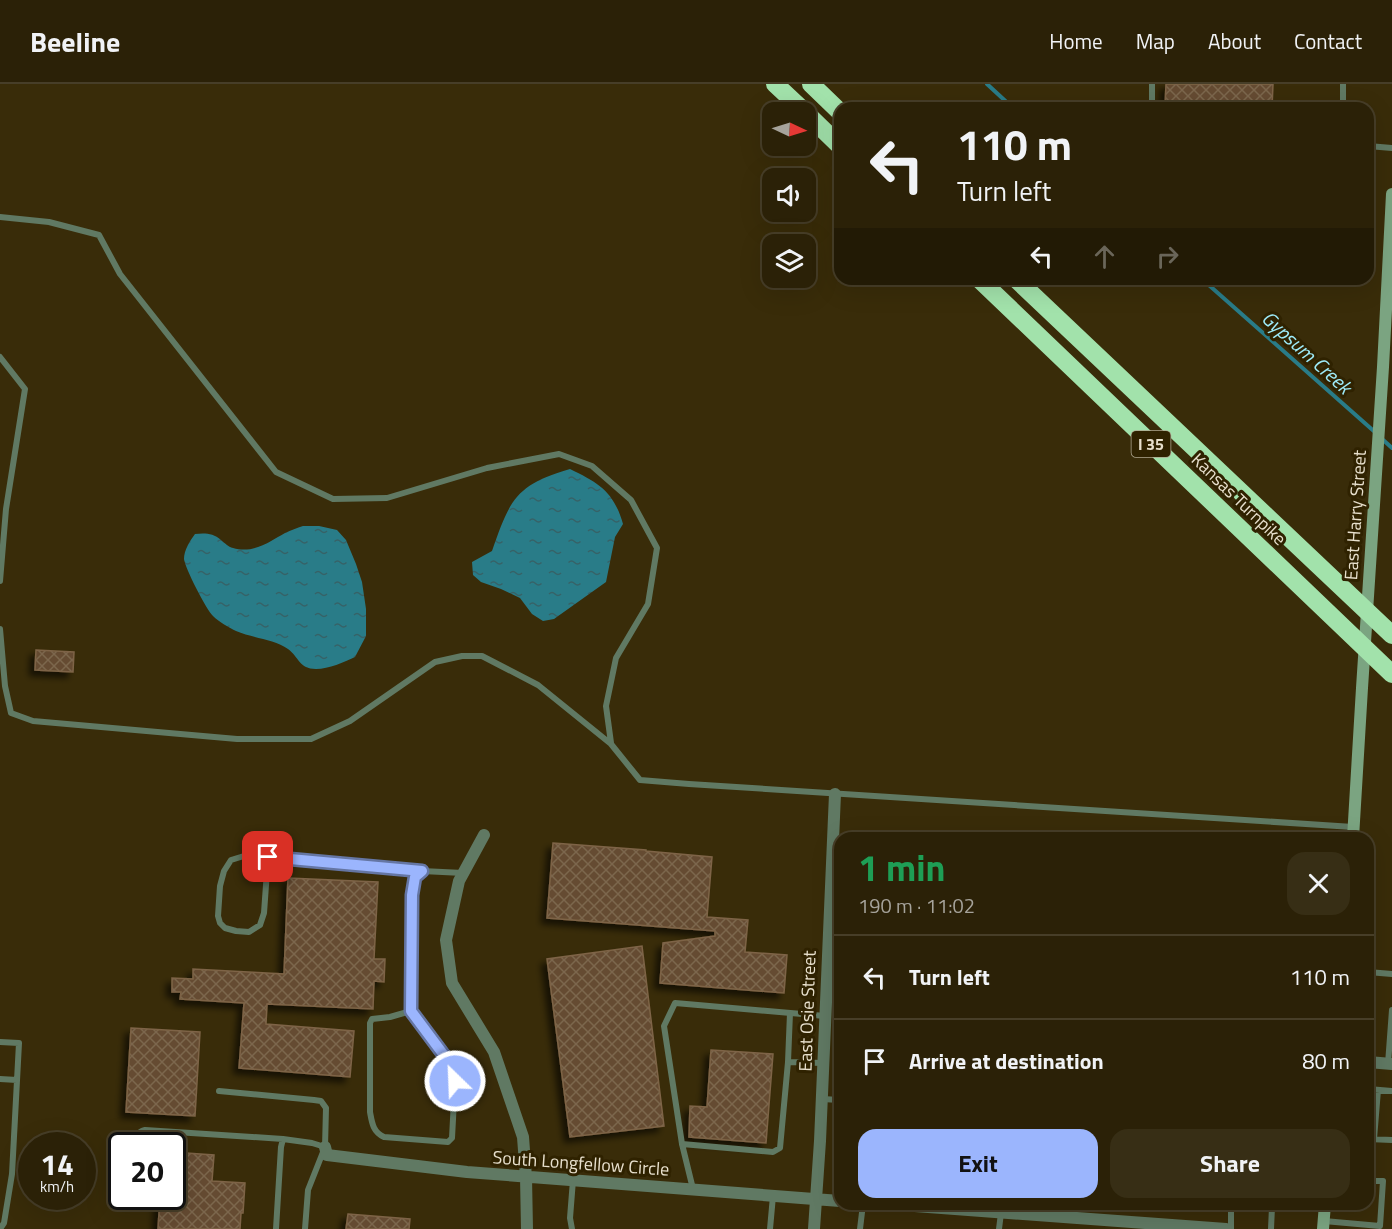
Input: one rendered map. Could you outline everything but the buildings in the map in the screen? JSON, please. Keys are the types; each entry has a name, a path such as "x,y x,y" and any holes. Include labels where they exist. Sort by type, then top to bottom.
{"highway":[{"path":"775,84 794,102"},
{"path":"811,84 834,106"},
{"path":"816,123 834,140"},
{"name":"Kansas Turnpike","path":"985,285 1392,674"},
{"name":"Kansas Turnpike","path":"1022,285 1392,635"}],"main road":[{"name":"East Harry Street","path":"1354,832 1392,194"},
{"path":"1323,1225 1324,1210"}],"street":[{"name":"East Osie Street","path":"835,794 835,832"},
{"path":"484,835 459,881 446,940 452,983 494,1052 523,1137 527,1229"},
{"name":"East Osie Street","path":"814,1229 827,972 834,919"},
{"path":"1374,1063 1390,1064"},
{"name":"South Longfellow Circle","path":"325,1147 327,1155 467,1172 834,1200"},
{"path":"963,1210 1001,1213 1041,1210 1226,1229"}],"lane":[{"path":"1152,84 1152,102"},
{"path":"1343,84 1343,102"},
{"path":"1374,146 1392,147"},
{"path":"0,218 49,222 99,235 120,274 276,472 333,499 387,498 487,468 559,454 592,466 631,500 657,548 648,604 616,658 606,706 611,744"},
{"path":"0,357 25,389 6,508 0,581"},
{"path":"0,629 5,686 11,713 33,721 237,739 311,739 350,721 435,662 462,656 482,656 538,684 611,744 640,780 1341,832"},
{"path":"268,857 264,913 260,925 249,932 225,928 218,916 220,886 224,871 231,860 244,856 268,857 422,871 463,873"},
{"path":"411,1011 372,1019 370,1023 370,1112 373,1127 378,1134 384,1137 448,1143 452,1138 455,1081 452,1066 411,1011 412,895 415,877 422,871"},
{"path":"827,972 834,973"},
{"path":"1374,972 1392,974"},
{"path":"693,1190 682,1144 664,1026 675,1003 825,1016"},
{"path":"1390,1064 1392,1010"},
{"path":"682,1144 773,1152 780,1148 790,1013"},
{"path":"0,1042 19,1043 12,1174 4,1222 0,1229"},
{"path":"788,1062 823,1063"},
{"path":"0,1079 17,1080"},
{"path":"1374,1090 1392,1090"},
{"path":"1374,1118 1378,1090"},
{"path":"219,1091 321,1101 326,1108 325,1147 308,1190 305,1229"},
{"path":"822,1099 834,1100"},
{"path":"139,1132 146,1130 176,1132"},
{"path":"186,1133 283,1139 325,1147"},
{"path":"276,1229 280,1147 283,1139"},
{"path":"1374,1139 1392,1140"},
{"path":"572,1229 570,1218 573,1180"},
{"path":"1323,1225 1380,1226 1383,1181 1374,1181"},
{"path":"770,1229 772,1196"},
{"path":"861,1229 862,1210"},
{"path":"1231,1210 1231,1229"},
{"path":"1271,1229 1272,1210"},
{"path":"999,1229 1001,1213"}],"water":[{"path":"570,469 597,484 610,496 623,524 615,537 606,582 554,619 543,621 532,614 520,598 481,582 473,575 472,562 492,551 504,519 517,497 537,481"},
{"path":"303,526 319,526 337,530 346,540 362,582 366,609 366,636 355,657 321,669 306,667 288,649 236,631 213,616 201,597 184,559 186,549 195,534 212,535 228,546 247,549 260,546"}],"waterway":[{"name":"Gypsum Creek","path":"987,84 1006,102"},
{"name":"Gypsum Creek","path":"1209,285 1376,433"},
{"name":"Gypsum Creek","path":"1381,438 1392,448"}],"route":[{"path":"268,857 422,871 415,877 412,895 411,1011 452,1066 455,1081"}]}
